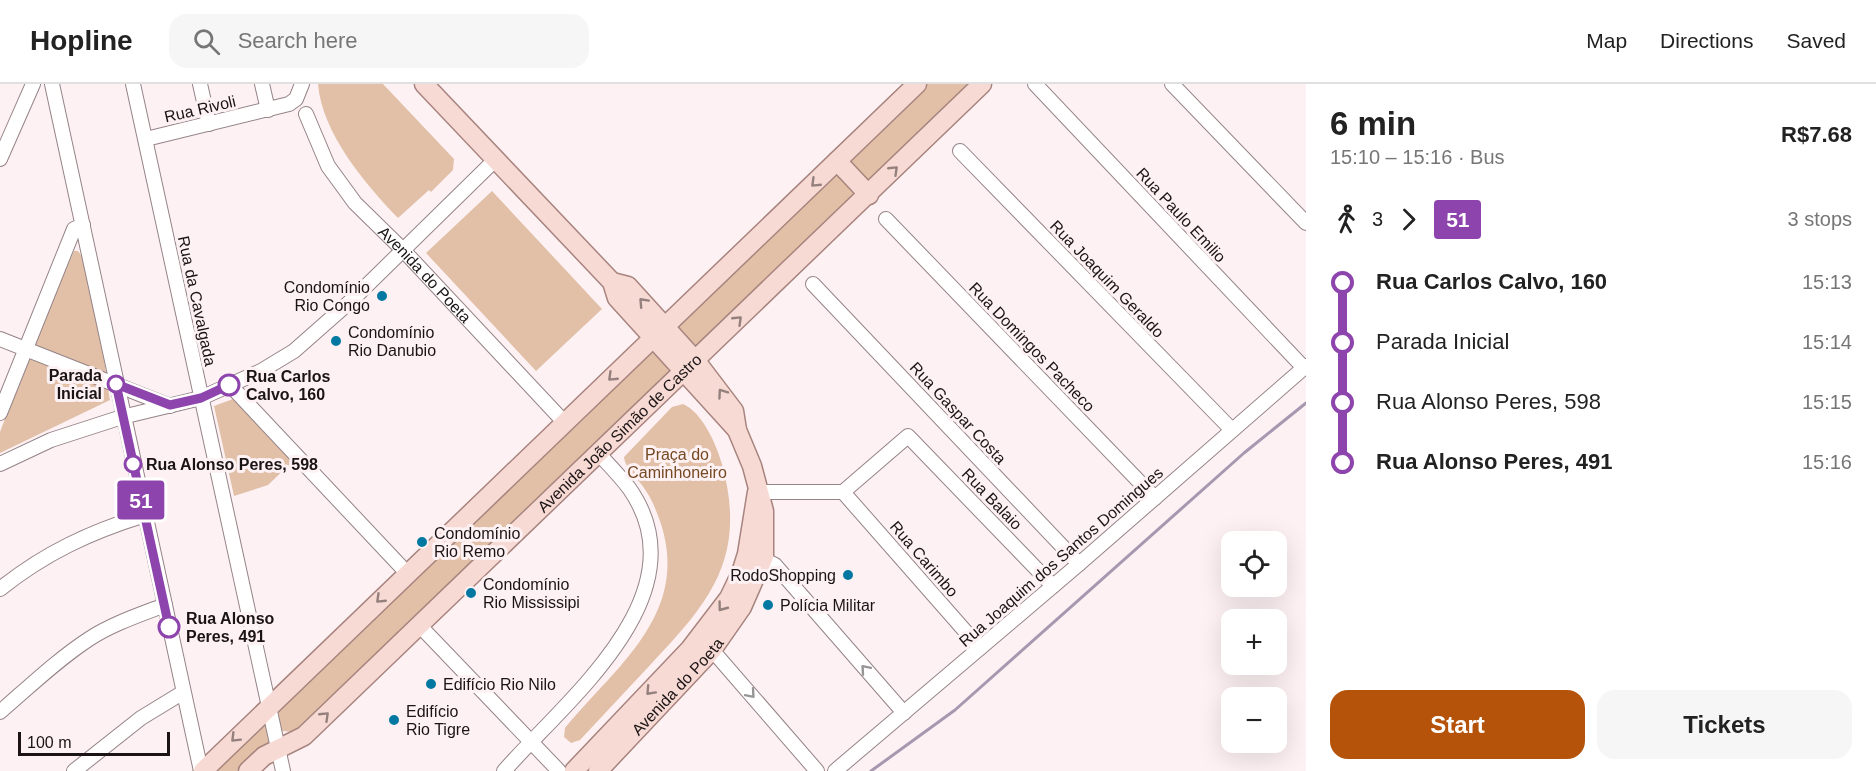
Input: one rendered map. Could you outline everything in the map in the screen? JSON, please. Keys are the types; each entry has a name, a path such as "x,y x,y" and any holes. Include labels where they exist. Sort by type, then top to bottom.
{"main road":[{"name":"Avenida do Poeta","path":"424,84 612,282 628,286 660,331 691,366 724,419 737,430 752,466 757,492 755,556 742,607 574,771"},
{"path":"202,771 268,705 917,84"},
{"name":"Avenida João Simão de Castro","path":"248,771 264,756 304,736 982,84"},
{"path":"837,161 869,195"},
{"name":"Avenida do Poeta","path":"598,771 706,643"}],"street":[{"path":"0,159 33,84"},
{"path":"52,84 182,693 202,771"},
{"name":"Rua da Cavalgada","path":"133,84 283,771"},
{"path":"200,84 209,124"},
{"path":"262,84 268,110"},
{"name":"Rua Rivoli","path":"146,139 268,110 296,99 302,84"},
{"name":"Rua Paulo Emilio","path":"1035,84 1305,367"},
{"path":"1172,84 1306,223"},
{"name":"Avenida do Poeta","path":"306,114 328,166 342,187 564,423"},
{"name":"Rua Joaquim Geraldo","path":"960,151 1232,430"},
{"path":"0,464 51,440 122,417 201,398 261,370 308,342 496,159"},
{"name":"Rua Domingos Pacheco","path":"886,219 1155,498"},
{"path":"0,412 74,229 83,225"},
{"name":"Rua Gaspar Costa","path":"813,284 1079,564"},
{"path":"0,339 170,405"},
{"name":"Rua Joaquim dos Santos Domingues","path":"835,771 1021,614 1305,367"},
{"path":"230,385 407,573"},
{"name":"Rua Balaio","path":"843,492 908,436 1053,586"},
{"path":"504,771 609,656 629,628 647,583 650,561 649,535 640,510 630,489 599,454"},
{"path":"757,492 843,492"},
{"name":"Rua Carimbo","path":"843,492 980,648"},
{"path":"0,589 28,566 73,540 145,515"},
{"path":"755,556 775,565 904,713"},
{"path":"0,712 67,654 91,638 122,622 165,605"},
{"path":"420,626 559,771"},
{"path":"706,643 811,769"},
{"path":"74,771 113,738 182,693"}],"green space":[{"path":"318,84 383,84 454,159 453,170 431,192 429,190 398,218 359,174 336,139 321,102"},
{"path":"927,84 972,84 305,726 295,732 281,731 237,771 212,771"},
{"path":"492,191 602,309 536,371 426,253"},
{"path":"74,251 78,251 84,262 94,299 110,400 0,453 0,432 41,325"},
{"path":"233,399 292,462 268,485 234,496 214,406"},
{"name":"Praça do Caminhoneiro","path":"683,404 697,414 703,422 722,464 729,496 730,525 727,551 719,574 707,597 692,618 580,740 571,743 564,737 565,728 625,661 643,637 657,612 665,586 667,556 661,524 651,499 627,466 624,457 672,407"}],"waterway":[{"path":"871,771 955,710 1244,453 1306,403"}],"bus line":[{"name":"51","path":"169,627 116,384 170,405 201,398 229,385"}],"place":[{"name":"Condomínio Rio Congo","path":"382,296"},
{"name":"Condomínio Rio Danubio","path":"336,341"},
{"name":"Parada Inicial","path":"116,384"},
{"name":"Rua Carlos Calvo, 160","path":"229,385"},
{"name":"Rua Alonso Peres, 598","path":"133,464"},
{"name":"Condomínio Rio Remo","path":"422,542"},
{"name":"RodoShopping","path":"848,575"},
{"name":"Condomínio Rio Mississipi","path":"471,593"},
{"name":"Polícia Militar","path":"768,605"},
{"name":"Rua Alonso Peres, 491","path":"169,627"},
{"name":"Edifício Rio Nilo","path":"431,684"},
{"name":"Edifício Rio Tigre","path":"394,720"}]}
